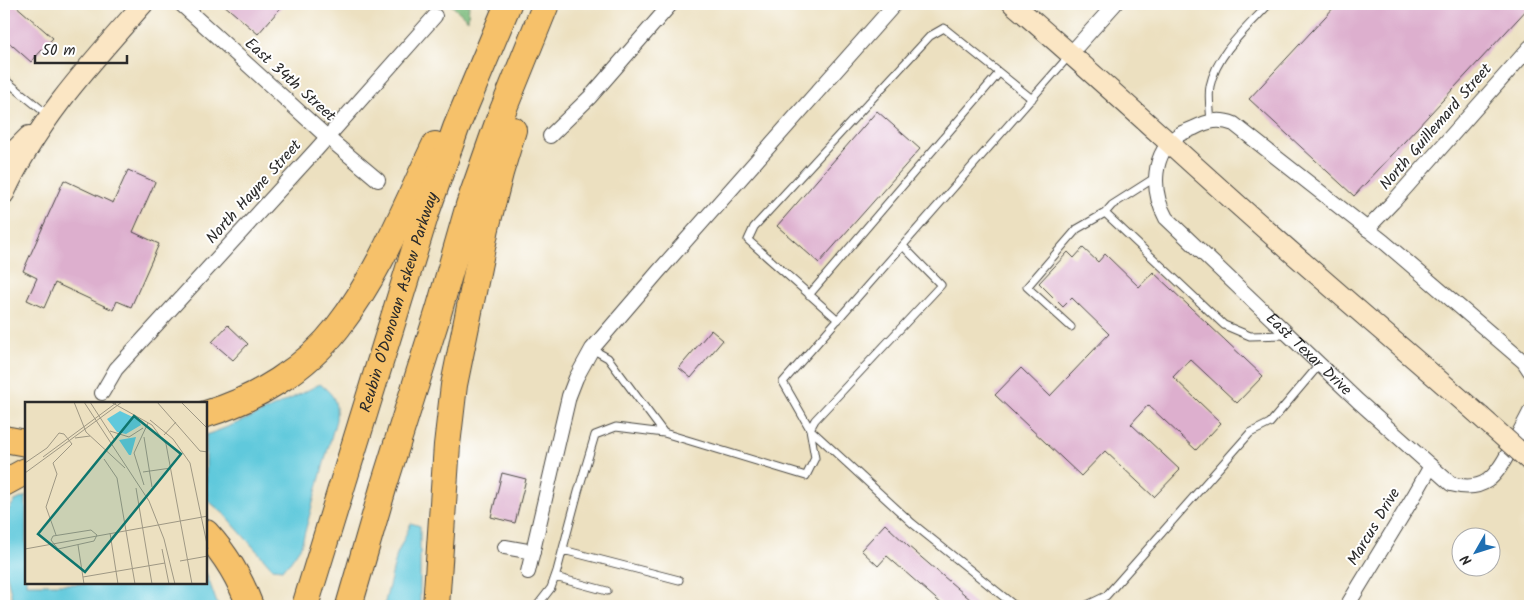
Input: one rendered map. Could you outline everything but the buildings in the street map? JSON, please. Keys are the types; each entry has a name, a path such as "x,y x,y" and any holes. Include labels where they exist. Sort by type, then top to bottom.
{"highway":[{"name":"Reubin O'Donovan Askew Parkway","path":"305,606 426,213 456,128 508,4"},
{"path":"349,606 469,205 499,120 546,4"},
{"path":"436,606 447,445 454,385 486,228 514,129 534,70 560,4"},
{"path":"208,413 234,406 286,376 306,360 337,329 370,279 446,122 472,92"},
{"path":"4,439 25,444"},
{"path":"4,448 25,444"},
{"path":"4,466 25,464"},
{"path":"4,483 25,472"},
{"path":"208,535 221,548 241,582 250,606"}],"main road":[{"path":"4,194 12,177 49,116 72,84 143,4"},
{"path":"1012,4 1071,53 1279,242 1530,461"},
{"path":"4,157 17,148 49,116"}],"street":[{"name":"East 34th Street","path":"181,4 327,137 378,180"},
{"path":"550,136 590,97 671,4"},
{"path":"528,572 569,396 576,378 592,349 683,243 895,4"},
{"path":"1071,53 1115,4"},
{"name":"North Hayne Street","path":"102,393 116,369 435,16"},
{"name":"North Guillemard Street","path":"1367,229 1530,47"},
{"path":"1169,143 1179,134 1211,121 1226,120 1234,124 1367,229 1472,316 1524,362 1530,371"},
{"name":"East Texar Drive","path":"1169,143 1160,158 1156,177 1159,200 1166,218 1320,364 1451,484 1468,486 1486,482 1494,476 1503,464 1530,412"},
{"name":"Marcus Drive","path":"1347,606 1431,466"},
{"path":"505,547 533,552"}],"lane":[{"path":"1211,121 1209,94 1215,70 1233,42 1269,4"},
{"path":"838,320 748,240 754,227 930,36 944,28 1032,99"},
{"path":"1015,606 912,523 810,429 783,382 1071,53"},
{"path":"809,295 1000,73"},
{"path":"4,79 49,116"},
{"path":"1071,327 1027,287 1077,229 1156,177"},
{"path":"1104,213 1224,325 1250,336 1290,335"},
{"path":"537,606 551,588 555,577 595,435 616,427 664,433 806,476 815,458 810,429 815,420 941,284 903,246"},
{"path":"592,349 608,358 664,433"},
{"path":"1085,606 1106,596 1250,432 1270,423 1320,364"},
{"path":"562,550 679,580"},
{"path":"555,577 607,591"}],"green space":[{"path":"450,4 469,4 468,20"}],"water":[{"path":"320,384 334,399 336,408 336,420 301,546 290,562 282,569 272,568 223,513 208,501 208,434 264,411"},
{"path":"25,496 25,585 208,585 208,578 218,606 14,606 4,563 4,516 15,501"},
{"path":"411,523 420,526 420,606 384,606 397,554"}]}
